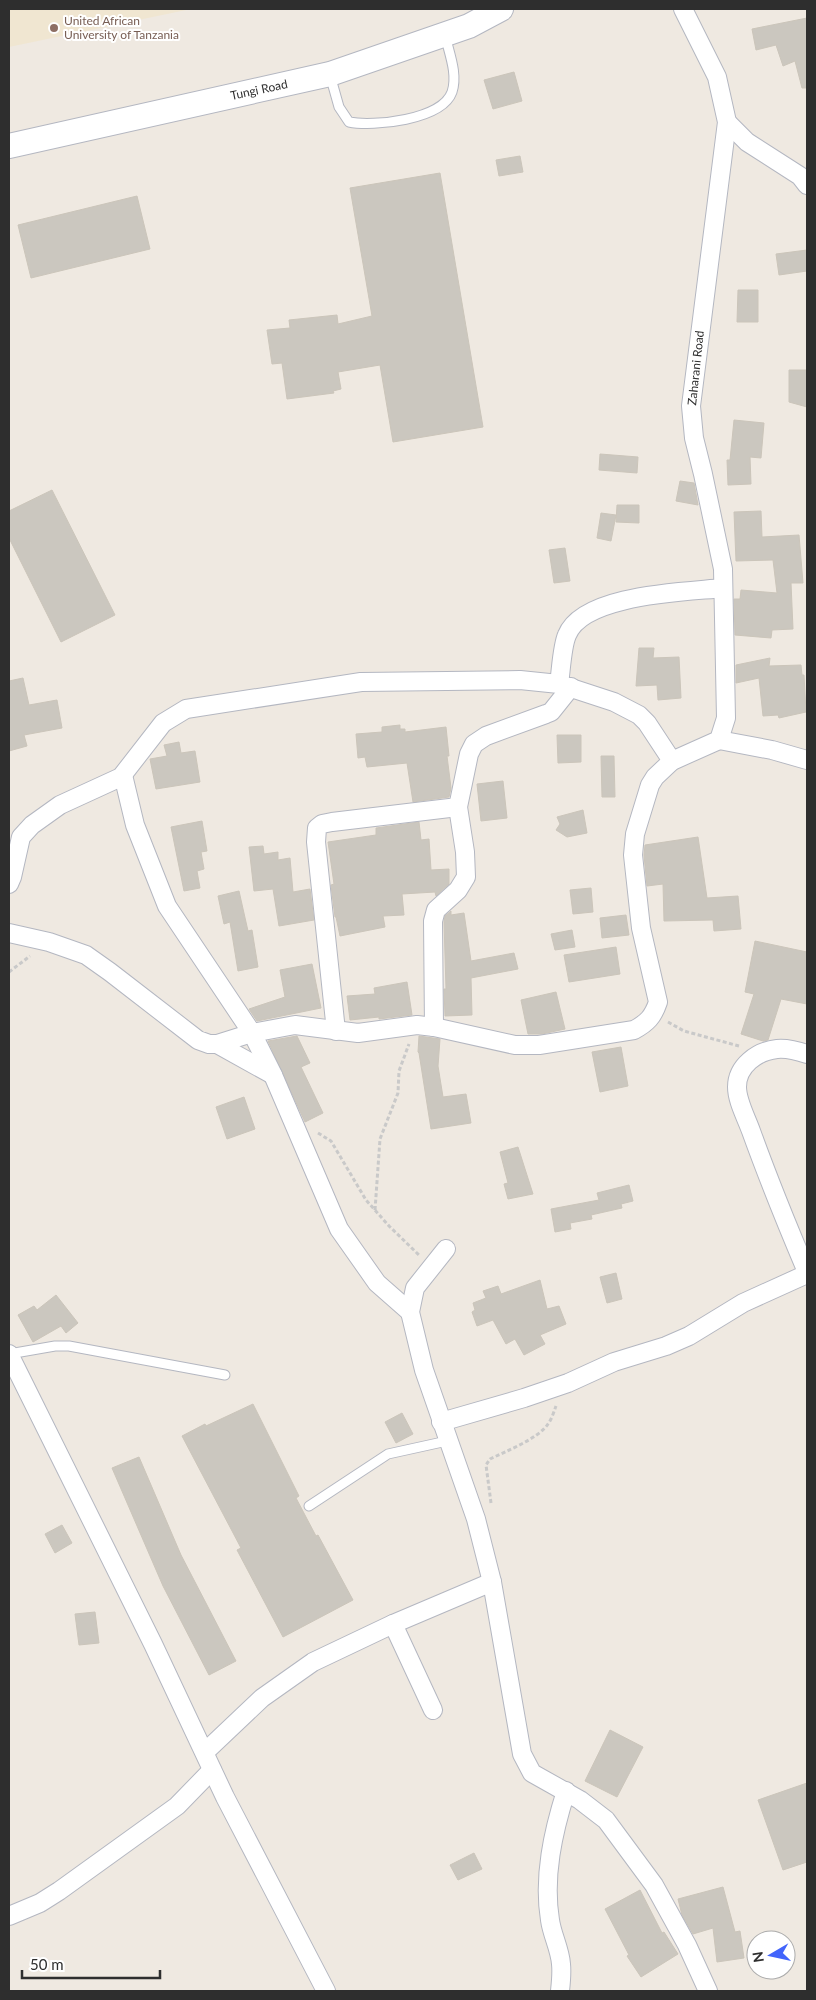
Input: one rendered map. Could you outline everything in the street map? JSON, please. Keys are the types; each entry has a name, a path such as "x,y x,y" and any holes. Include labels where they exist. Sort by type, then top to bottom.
{"main road":[{"name":"Tungi Road","path":"9,146 330,74 469,26 502,9"}],"street":[{"name":"Zaharani Road","path":"683,9 717,77 727,122 691,406 694,438 723,569 726,718 719,740"},
{"path":"727,122 747,142 800,176 807,185"},
{"path":"425,1026 432,921 436,910 458,890 466,877 465,852 458,807 469,754 474,744 486,736 546,714 565,685 567,634 574,625 590,612 606,604 629,598 723,588"},
{"path":"9,884 21,837 32,825 60,805 123,775 162,723 186,709 361,682 520,680 565,685 614,702 639,714 672,761"},
{"path":"9,934 49,942 86,956 110,972 198,1040 209,1044 217,1044 252,1033 295,1025 336,1031 369,1032 425,1026 515,1045 539,1045 625,1032 646,1023 654,1014 658,1002 641,928 633,844 650,785 655,777 672,761 719,740 772,750 807,760"},
{"path":"123,775 136,825 167,906 252,1033 273,1075 339,1229 377,1283 410,1312"},
{"path":"336,1031 316,842 318,828 322,824 332,822 458,807"},
{"path":"217,1044 273,1075"},
{"path":"442,1422 524,1398 614,1362 674,1343 689,1336 742,1303 807,1273 783,1216 738,1095 738,1078 747,1063 762,1053 785,1049 807,1054"},
{"path":"446,1249 430,1266 415,1288 410,1312 424,1370 447,1441 476,1520 492,1582 522,1754 532,1773 566,1791 606,1820 654,1885 687,1945 708,1991"},
{"path":"9,1354 205,1752 212,1770 326,1991"},
{"path":"205,1752 262,1698 313,1662 393,1624 492,1582"},
{"path":"393,1624 433,1710"},
{"path":"9,1916 40,1903 177,1806 212,1770"},
{"path":"560,1991 561,1965 550,1920 548,1882 556,1825 566,1791"}],"lane":[{"path":"330,74 338,107 349,122 361,124 386,123 433,112 446,103 452,92 454,74 445,35"},
{"path":"9,1354 55,1346 70,1346 225,1375"},
{"path":"309,1506 388,1454 447,1441"}],"path":[{"path":"654,1014 684,1031 762,1053"},
{"path":"375,1210 380,1139 398,1093 399,1071 405,1053 425,1026"},
{"path":"294,1124 318,1133 331,1141 366,1200 388,1226 430,1266"},
{"path":"476,1520 490,1506 486,1465 490,1459 534,1436 548,1424 568,1382"}],"shaded area":[{"name":"United African University of Tanzania","path":"9,9 191,9 9,47"}],"building":[{"path":"807,18 807,88 802,88 795,61 783,66 776,45 756,50 752,29"},
{"path":"514,72 522,101 493,109 484,80"},
{"path":"520,156 523,172 499,176 496,160"},
{"path":"440,173 483,427 393,442 380,365 338,372 341,389 333,391 334,393 287,399 282,363 272,364 267,330 290,328 289,320 337,315 338,324 372,316 350,188"},
{"path":"137,196 150,249 31,278 18,225"},
{"path":"807,250 807,271 779,275 776,254"},
{"path":"738,290 758,290 758,322 737,322"},
{"path":"789,370 807,370 807,407 789,402"},
{"path":"734,420 764,423 761,458 750,457 751,484 728,485 727,460 730,460"},
{"path":"600,454 638,457 637,473 599,470"},
{"path":"680,481 694,483 698,505 676,501"},
{"path":"52,490 115,615 61,642 9,538 9,511"},
{"path":"617,505 639,505 639,523 616,522"},
{"path":"761,511 762,537 799,535 803,583 791,583 793,629 772,630 771,638 735,635 734,599 740,599 741,590 777,593 773,560 736,561 734,512"},
{"path":"601,513 616,515 611,541 597,538"},
{"path":"565,548 570,581 554,583 549,550"},
{"path":"639,648 654,648 653,658 679,657 681,698 658,700 657,685 636,686"},
{"path":"770,658 769,666 801,665 802,675 804,675 806,712 779,718 778,715 763,716 759,678 736,683 736,665"},
{"path":"23,678 29,705 57,700 62,728 24,735 27,746 9,751 9,681"},
{"path":"400,725 400,729 405,729 405,732 446,727 451,788 449,797 413,802 407,763 367,767 365,757 358,758 356,734 382,732 382,727"},
{"path":"557,735 581,735 581,762 558,763"},
{"path":"179,742 181,753 195,751 200,782 156,789 150,759 167,756 164,745"},
{"path":"601,756 614,756 615,797 602,797"},
{"path":"503,781 507,818 481,821 477,784"},
{"path":"583,810 587,833 567,837 556,830 560,824 557,817"},
{"path":"202,821 207,851 201,852 204,869 197,871 200,888 184,891 171,827"},
{"path":"419,822 421,840 429,839 431,870 449,869 449,884 436,896 435,892 402,894 404,915 383,916 385,927 340,936 335,917 331,885 334,884 328,842 376,835 376,828"},
{"path":"698,837 707,898 738,896 741,929 714,931 713,920 664,921 663,884 647,886 645,845"},
{"path":"263,846 264,854 278,852 278,860 290,858 293,892 310,889 314,920 279,926 273,889 254,891 249,847"},
{"path":"591,888 593,912 573,914 570,890"},
{"path":"239,891 248,931 252,930 258,967 238,971 230,922 224,924 218,896"},
{"path":"451,911 451,915 464,913 471,961 514,953 518,969 471,978 472,1015 445,1016 444,922 445,916"},
{"path":"626,915 629,935 602,938 600,918"},
{"path":"572,930 575,947 555,950 551,934"},
{"path":"755,941 807,952 807,1004 781,999 768,1040 763,1041 741,1034 754,994 745,992"},
{"path":"616,947 620,974 569,982 564,955"},
{"path":"312,964 321,1008 257,1021 249,1009 285,997 280,970"},
{"path":"407,982 412,1015 350,1020 347,996 375,994 374,988"},
{"path":"556,992 565,1029 542,1034 528,1034 521,1000"},
{"path":"297,1036 310,1063 301,1067 323,1113 305,1122 268,1041"},
{"path":"419,1036 440,1039 438,1066 443,1097 466,1094 471,1123 431,1129 418,1052"},
{"path":"621,1047 628,1086 600,1092 592,1052"},
{"path":"244,1097 255,1129 227,1139 216,1107"},
{"path":"518,1147 533,1194 508,1199 504,1184 508,1183 500,1152"},
{"path":"629,1185 633,1201 621,1204 622,1208 591,1215 592,1219 570,1223 571,1229 555,1232 551,1209 599,1200 597,1193"},
{"path":"616,1273 622,1299 607,1303 600,1277"},
{"path":"540,1280 547,1309 559,1306 566,1324 540,1335 545,1344 524,1355 515,1339 506,1344 493,1320 477,1326 472,1312 475,1310 473,1303 486,1298 483,1291 498,1286 501,1294"},
{"path":"56,1295 78,1323 66,1333 61,1326 33,1342 18,1315 34,1306 37,1310"},
{"path":"253,1404 299,1496 296,1498 353,1600 283,1637 237,1550 241,1548 182,1436"},
{"path":"402,1413 413,1434 396,1443 385,1422"},
{"path":"139,1457 181,1555 236,1661 209,1675 163,1586 112,1468"},
{"path":"62,1525 72,1543 55,1553 45,1534"},
{"path":"95,1612 99,1643 79,1645 75,1614"},
{"path":"610,1730 643,1747 617,1797 585,1781"},
{"path":"807,1783 807,1862 783,1870 758,1800"},
{"path":"474,1853 482,1869 458,1880 450,1865"},
{"path":"723,1887 735,1932 740,1931 744,1958 717,1962 713,1928 693,1934 682,1915 678,1899"},
{"path":"640,1890 662,1933 664,1932 678,1954 641,1977 627,1956 629,1955 605,1909"}],"place":[{"name":"United African University of Tanzania","path":"54,28"}]}
